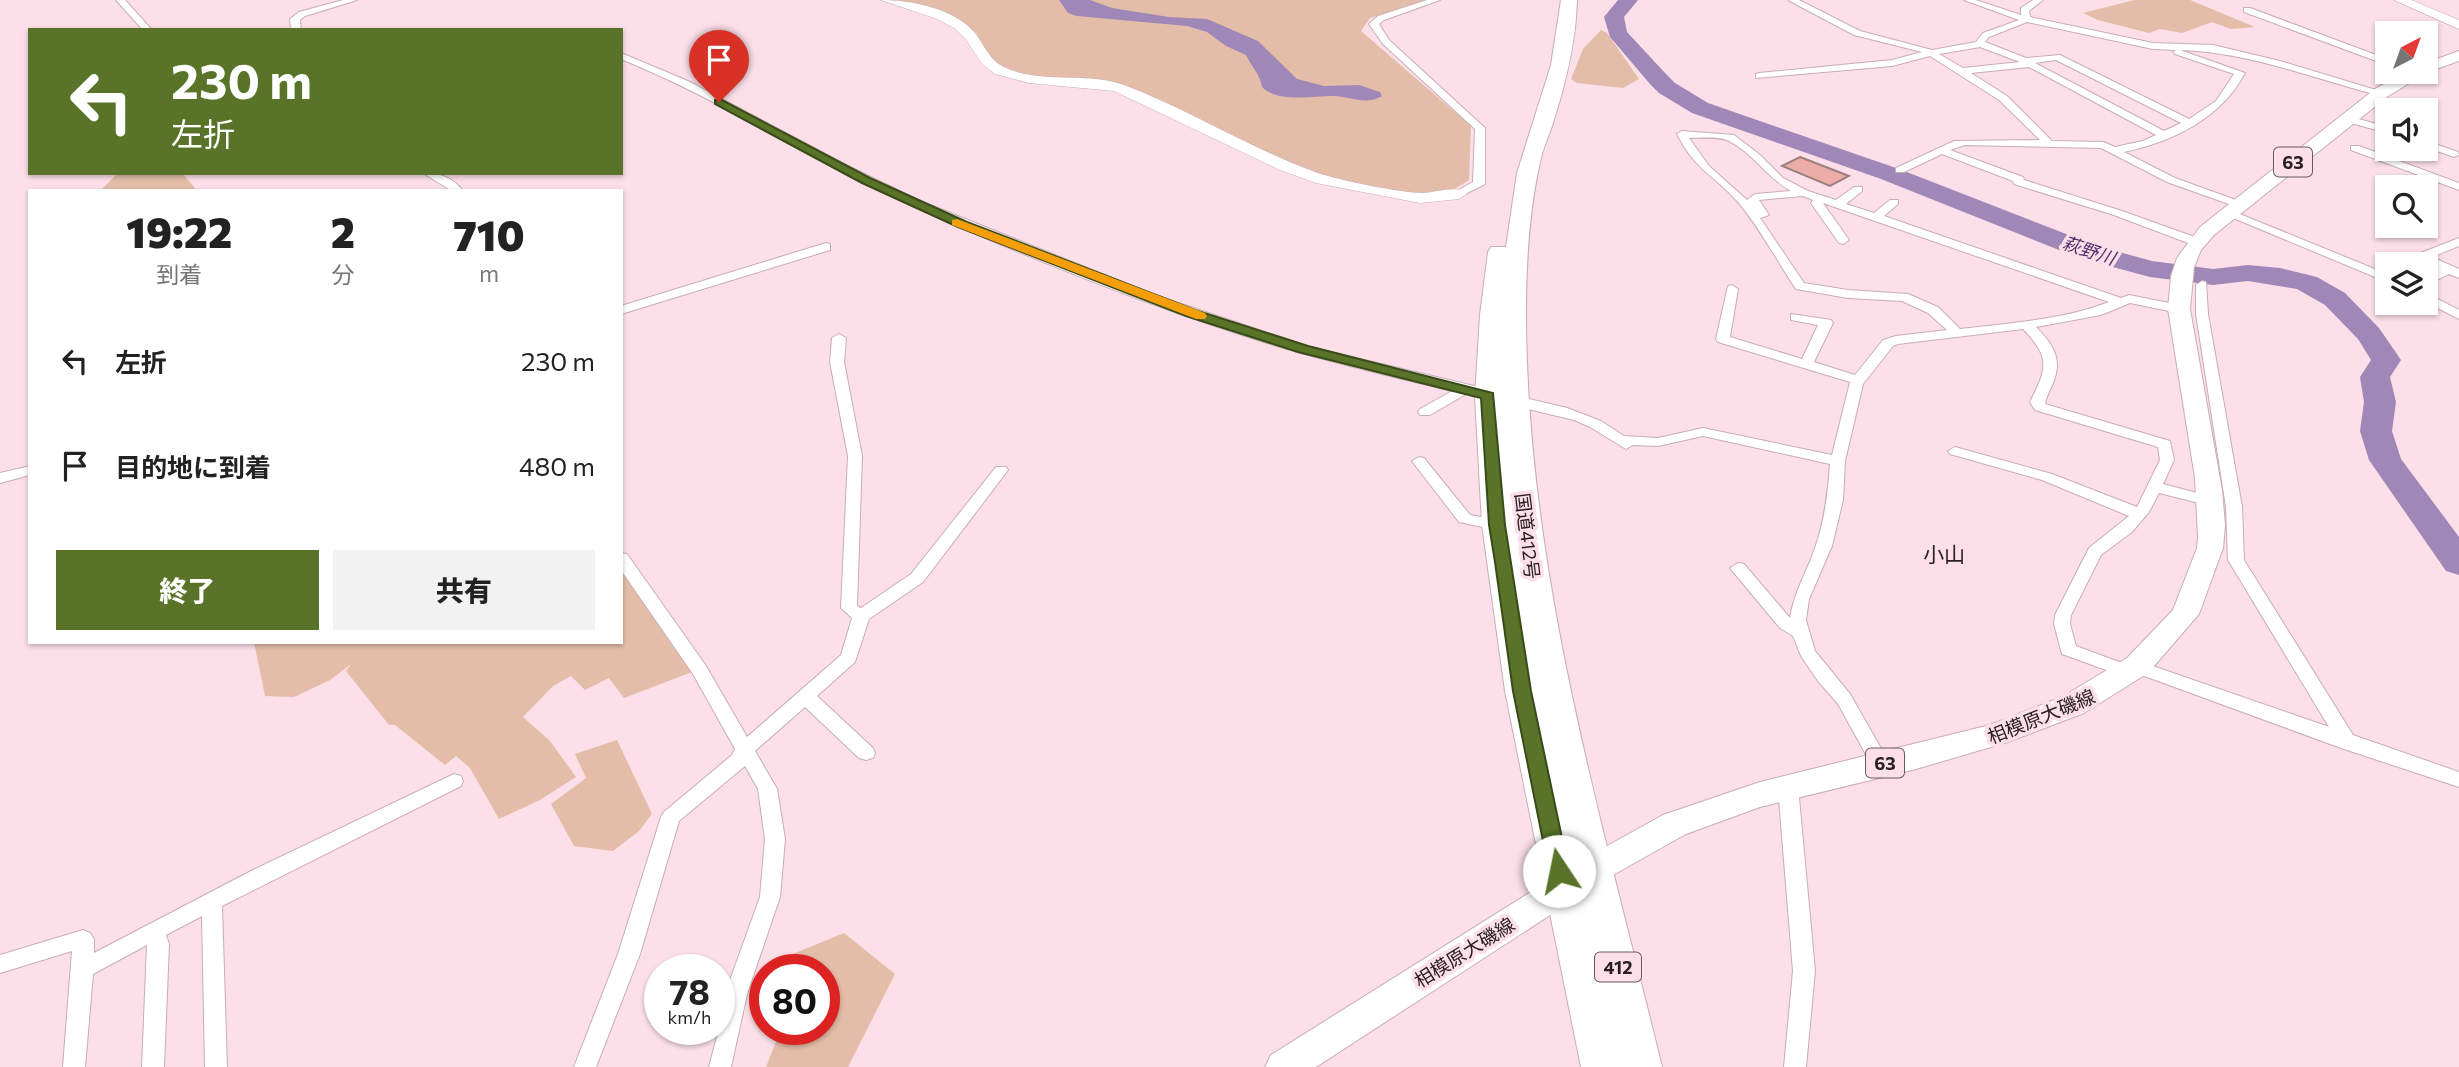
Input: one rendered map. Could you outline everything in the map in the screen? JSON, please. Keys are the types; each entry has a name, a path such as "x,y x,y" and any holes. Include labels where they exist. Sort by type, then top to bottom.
{"highway":[{"name":"国道412号","path":"1557,0 1552,42 1531,116 1516,149 1492,314 1477,392 1522,691 1602,1067"},
{"name":"国道412号","path":"1569,0 1566,43 1532,152 1517,252 1516,402 1527,540 1548,666 1641,1067"}],"main road":[{"path":"2438,65 2456,60"},
{"name":"63","path":"2186,286 2196,242 2396,84"},
{"name":"相模原大磯線","path":"1284,1067 1595,867 1693,816 1731,802 1788,787 1978,741 2078,704 2135,670 2167,637 2197,591 2222,504 2186,286"}],"street":[{"path":"120,0 146,28"},
{"path":"296,28 295,19 302,14 353,0"},
{"path":"887,0 943,17 960,26 976,43 981,58 1003,72 1032,79 1118,88 1301,174 1341,185 1420,198 1460,194 1479,184 1480,128 1386,41 1374,24 1381,19 1436,0"},
{"path":"1792,0 1857,33 1932,54 1964,71 2024,116 2048,142 2044,145"},
{"path":"1968,0 2026,19 2162,47 2240,73 2230,93 2204,117 2147,145 2116,150"},
{"path":"2026,19 2024,10 2039,0"},
{"path":"2400,0 2459,24"},
{"path":"2247,10 2375,58"},
{"path":"1981,44 1980,40 1986,35 2026,19"},
{"path":"1759,76 1892,63 1981,44 2027,62 2164,135"},
{"path":"2162,47 2213,48 2381,93"},
{"path":"623,57 650,66 866,180 962,225 1190,313 1303,349 1516,402 1569,412 1601,426 1623,443 1658,442 1703,432 1838,461"},
{"path":"1964,71 2057,57 2189,123"},
{"path":"2348,119 2375,127"},
{"path":"1956,332 1933,310 1904,297 1849,294 1795,285 1742,200 1705,168 1690,150 1682,134 1730,137 1756,157 1779,180 1804,192 2121,302"},
{"path":"1900,170 1954,144 1965,142 2104,145 2171,180 2375,273"},
{"path":"2355,148 2459,187"},
{"path":"2438,148 2448,151"},
{"path":"1943,151 2019,179 2018,182 2118,213 2196,242"},
{"path":"432,175 456,189"},
{"path":"1838,204 1858,189"},
{"path":"1773,229 1767,214 1753,200 1755,197 1804,192"},
{"path":"1820,198 1817,203 1843,240"},
{"path":"1876,217 1894,202"},
{"path":"2454,272 2422,257 2459,242"},
{"path":"623,309 826,247"},
{"path":"1881,764 1844,699 1807,652 1798,620 1801,599 1824,546 1835,500 1838,461 1858,380 1888,343 1896,340 2026,324 2096,312 2129,299 2186,286"},
{"path":"1732,289 1723,339 1858,380"},
{"path":"2438,304 2459,315"},
{"path":"1796,317 1826,323 1806,364"},
{"path":"2026,324 2048,345 2053,359 2050,377 2036,402 2040,407 2165,443 2167,460 2144,509 2090,559 2063,615 2067,650 2135,670 2459,780"},
{"path":"839,338 838,362 855,456 849,608 861,615"},
{"path":"1425,412 1477,392"},
{"path":"1955,451 2046,477 2139,514"},
{"path":"1419,461 1465,519 1497,525"},
{"path":"585,1067 629,954 670,817 738,760 744,750 849,657 861,615 917,578 1001,470"},
{"path":"0,478 28,471"},
{"path":"2156,487 2222,504 2236,560 2348,743"},
{"path":"623,561 700,670 767,789 775,839 770,897 736,994 720,1067"},
{"path":"1738,568 1786,624 1800,633"},
{"path":"805,696 866,753"},
{"path":"83,969 260,876 454,781"},
{"path":"1788,787 1804,971 1795,1067"},
{"path":"212,902 216,1067"},
{"path":"153,1067 158,944 155,933"},
{"path":"0,964 83,939 83,969 74,1067"}],"shaded area":[{"path":"898,0 1425,0 1370,18 1361,31 1471,126 1469,180 1453,190 1437,194 1409,193 1337,179 1295,166 1126,87 1028,75 1001,67 987,56 977,34 968,26 938,11"},
{"path":"1059,0 1090,0 1112,8 1169,17 1207,19 1258,41 1297,79 1324,86 1359,85 1380,92 1382,96 1364,100 1333,96 1295,98 1276,95 1262,87 1246,55 1226,46 1207,32 1187,26 1077,16 1068,13"},
{"path":"2135,0 2190,0 2255,27 2231,29 2212,22 2182,33 2160,29 2149,33 2098,20 2083,13"},
{"path":"1601,30 1607,33 1639,79 1623,88 1577,83 1571,79 1583,49"},
{"path":"116,175 184,175 195,188 194,189 102,189"},
{"path":"623,574 692,672 624,698 609,678 585,690 571,676 553,686 523,717 550,741 576,777 540,800 499,819 470,768 456,756 445,765 395,725 389,725 346,671 351,664 330,680 294,697 265,696 254,644 623,644"},
{"path":"617,740 652,814 639,831 613,851 574,846 551,804 586,778 575,754"},
{"path":"844,933 895,974 848,1067 766,1067 775,1045 840,1045 840,954 793,954"}],"building":[{"path":"1800,157 1849,176 1830,186 1782,166"}],"waterway":[{"name":"萩野川","path":"1628,0 1614,17 1617,33 1667,88 1700,108 1890,174 2088,252 2150,269 2213,277 2248,273 2280,276 2307,283 2335,299 2369,334 2386,360 2375,377 2380,402 2376,431 2385,460 2459,563"}],"slow traffic":[{"path":"957,222 1201,316"}],"district":[{"name":"小山","path":"1944,553"}],"route":[{"path":"719,102 866,180 962,225 1087,274 1190,313 1303,349 1488,396 1497,525 1522,691 1559,871"}]}
